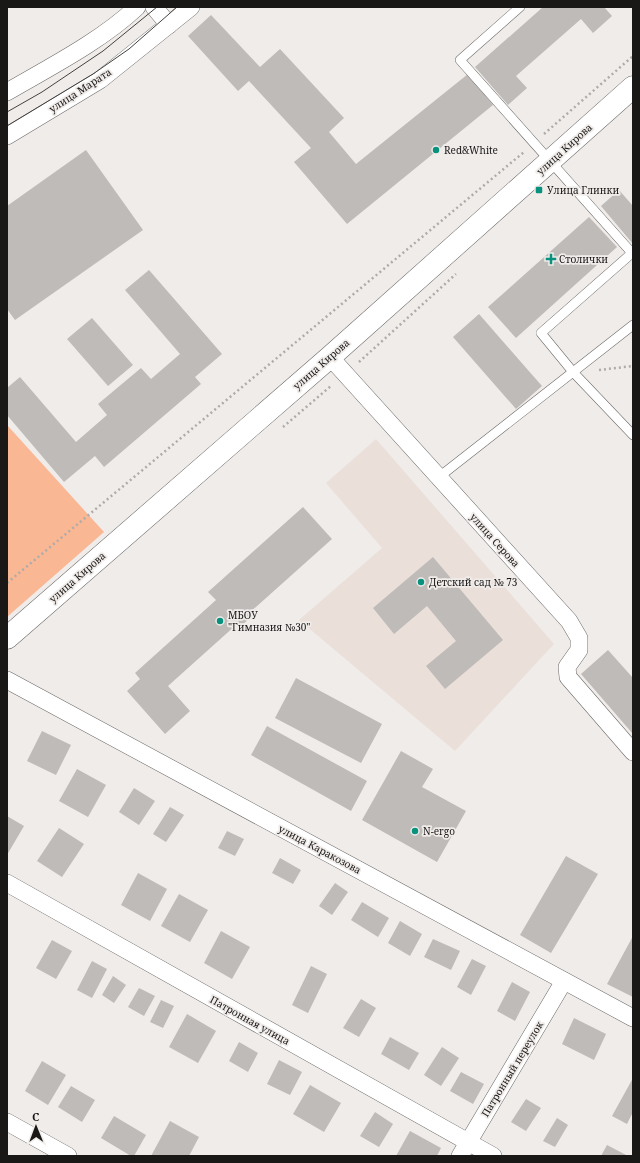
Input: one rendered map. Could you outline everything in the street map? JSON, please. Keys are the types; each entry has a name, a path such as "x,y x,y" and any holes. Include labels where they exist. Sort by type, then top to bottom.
{"main road":[{"name":"улица Кирова","path":"7,638 330,357 633,87"}],"street":[{"path":"154,7 169,25"},
{"name":"улица Марата","path":"7,136 100,80 191,7"},
{"path":"7,92 85,46 132,9"},
{"name":"улица Серова","path":"330,357 569,622 579,638 579,650 567,667 568,677 633,752"},
{"name":"улица Каракозова","path":"7,680 633,1018"},
{"name":"Патронная улица","path":"7,883 464,1149 492,1156"},
{"name":"Патронный переулок","path":"464,1149 564,981"},
{"path":"7,1122 68,1156"}],"lane":[{"path":"520,7 460,60 632,253 541,333 573,372 633,435"},
{"path":"439,477 633,325"}],"path":[{"path":"7,583 534,144 633,56"},
{"path":"573,372 633,366"}],"shaded area":[{"path":"7,425 104,532 7,617"},
{"name":"Детский сад № 73","path":"376,439 554,644 455,751 299,620 382,548 326,483"}],"building":[{"path":"543,7 604,7 612,16 593,33 581,19 516,76 527,88 508,105 475,67"},
{"path":"211,15 260,67 280,49 344,118 329,132 356,164 468,74 493,105 347,224 294,162 311,148 249,81 238,91 188,36"},
{"path":"86,150 143,230 15,320 7,309 7,206"},
{"path":"619,190 633,206 633,244 601,206"},
{"path":"589,217 617,247 516,338 488,307"},
{"path":"149,270 222,354 195,377 201,384 104,467 95,456 64,482 7,415 7,388 20,377 76,442 107,415 98,404 141,368 151,379 180,354 125,290"},
{"path":"479,314 542,386 516,409 453,337"},
{"path":"92,318 133,365 108,386 67,339"},
{"name":"МБОУ \"Гимназия №30\"","path":"303,507 332,539 248,614 251,617 239,628 236,625 168,686 190,711 165,734 127,691 140,679 135,673 216,600 208,592"},
{"path":"433,557 503,640 445,689 426,666 456,641 427,606 394,634 373,608"},
{"path":"608,650 633,678 633,734 581,674"},
{"path":"296,678 382,724 361,763 275,718"},
{"path":"267,726 367,781 351,811 251,755"},
{"path":"42,731 71,745 56,775 27,761"},
{"path":"401,751 433,769 422,787 466,811 437,862 362,820"},
{"path":"77,769 106,785 88,817 59,801"},
{"path":"134,788 155,801 139,825 119,812"},
{"path":"170,807 184,815 166,842 153,834"},
{"path":"7,816 24,826 7,855"},
{"path":"59,828 84,844 62,877 37,861"},
{"path":"227,831 244,839 235,856 218,848"},
{"path":"566,856 598,874 551,953 520,935"},
{"path":"280,858 301,870 293,884 272,873"},
{"path":"138,873 167,889 150,921 121,905"},
{"path":"335,883 348,892 332,915 319,906"},
{"path":"179,894 208,910 190,942 161,926"},
{"path":"362,902 389,918 378,937 351,920"},
{"path":"400,921 422,934 410,956 388,943"},
{"path":"221,931 250,947 232,979 204,963"},
{"path":"633,936 633,997 607,984"},
{"path":"433,939 460,951 451,970 424,957"},
{"path":"52,940 72,951 56,979 36,968"},
{"path":"472,959 486,966 471,995 457,987"},
{"path":"92,961 107,969 92,998 77,990"},
{"path":"311,966 327,974 308,1013 292,1005"},
{"path":"113,976 126,985 114,1003 102,995"},
{"path":"512,982 530,992 515,1021 497,1011"},
{"path":"139,988 155,996 144,1016 128,1007"},
{"path":"361,999 376,1008 359,1037 343,1028"},
{"path":"161,1000 174,1006 163,1028 150,1022"},
{"path":"187,1014 216,1031 198,1063 169,1047"},
{"path":"574,1018 606,1034 594,1060 562,1044"},
{"path":"390,1037 419,1053 409,1070 381,1054"},
{"path":"239,1042 258,1053 248,1072 229,1061"},
{"path":"442,1047 459,1058 441,1086 424,1075"},
{"path":"279,1060 302,1072 290,1095 267,1084"},
{"path":"42,1061 66,1075 48,1105 25,1091"},
{"path":"461,1072 484,1084 473,1104 450,1091"},
{"path":"633,1078 633,1112 627,1124 612,1116"},
{"path":"310,1085 341,1103 324,1132 293,1114"},
{"path":"71,1086 95,1100 82,1122 58,1107"},
{"path":"526,1099 541,1108 526,1131 511,1122"},
{"path":"375,1112 393,1124 379,1147 360,1136"},
{"path":"114,1116 146,1135 134,1156 131,1156 101,1138"},
{"path":"557,1118 568,1125 555,1147 543,1141"},
{"path":"170,1121 199,1137 189,1156 151,1156"},
{"path":"410,1131 441,1148 437,1156 396,1156"},
{"path":"607,1145 628,1156 601,1156"}],"tram line":[{"path":"7,112 42,92 103,51 157,7"},
{"path":"7,126 93,74 129,49 177,7"}],"place":[{"name":"Red&White","path":"436,150"},
{"name":"Улица Глинки","path":"539,190"},
{"name":"Столички","path":"551,259"},
{"name":"Детский сад № 73","path":"421,582"},
{"name":"МБОУ \"Гимназия №30\"","path":"220,621"},
{"name":"N-ergo","path":"415,831"}]}
